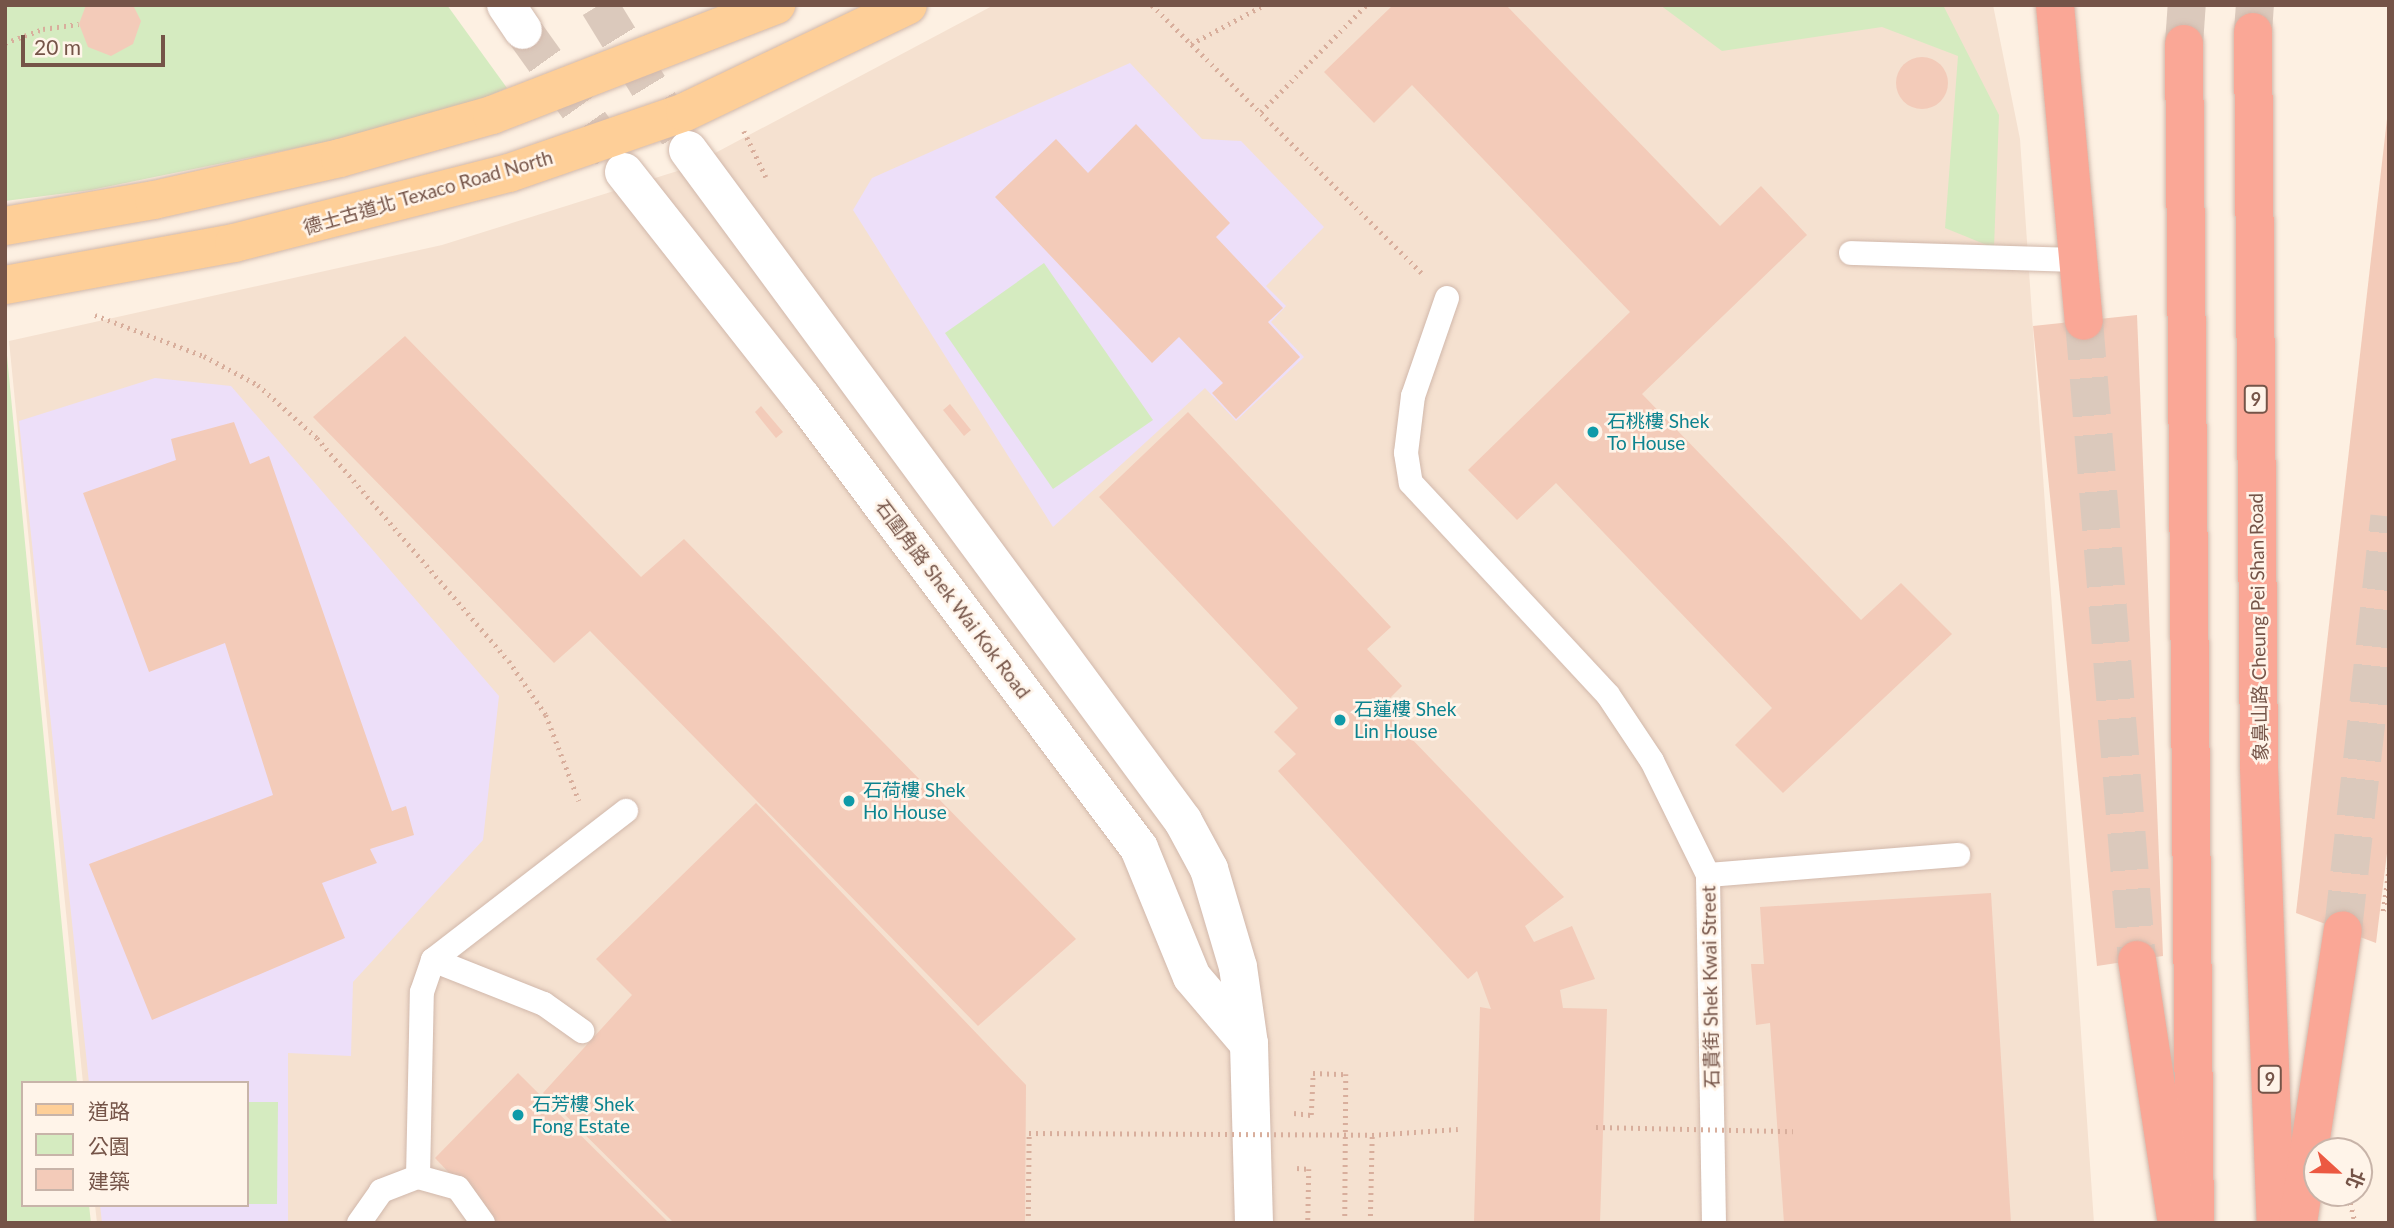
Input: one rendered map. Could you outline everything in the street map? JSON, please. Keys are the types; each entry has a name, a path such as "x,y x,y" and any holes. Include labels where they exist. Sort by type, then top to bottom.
{"highway":[{"path":"2055,5 2084,321"},
{"name":"象鼻山路 Cheung Pei Shan Road","path":"2253,32 2259,767 2276,1223"},
{"path":"2184,44 2195,1223"},
{"path":"2298,1223 2343,930"},
{"path":"2137,960 2176,1223"}],"main road":[{"path":"5,226 194,191 492,116 776,5"},
{"name":"德士古道北 Texaco Road North","path":"5,285 234,243 509,173 685,112 908,5"}],"street":[{"path":"688,150 1183,821 1209,869 1225,919 1249,1044 1255,1223"},
{"name":"石圍角路 Shek Wai Kok Road","path":"624,172 803,398 1139,848 1192,977 1249,1044"}],"lane":[{"path":"1851,253 2080,260"},
{"path":"1447,298 1413,396 1406,453 1411,482 1608,695 1652,761 1708,875"},
{"path":"418,1177 422,992 433,960 626,811"},
{"name":"石貴街 Shek Kwai Street","path":"1714,1223 1708,875 1958,855"},
{"path":"433,960 544,1004 582,1031"},
{"path":"359,1223 381,1191 418,1177 458,1188 483,1223"}],"path":[{"path":"1152,5 1447,298"},
{"path":"1191,44 1264,5"},
{"path":"1261,112 1366,5"},
{"path":"5,43 43,29 79,24"},
{"path":"740,124 771,186"},
{"path":"85,311 204,356 258,385 317,439 509,661 545,715 583,815 584,844"},
{"path":"1291,1112 1311,1115 1313,1073 1346,1074 1345,1223"},
{"path":"1596,1127 1793,1131"},
{"path":"1028,1223 1028,1133 1345,1136 1458,1129"},
{"path":"1370,1223 1372,1135"},
{"path":"1308,1223 1309,1169"}],"shaded area":[{"path":"994,5 1993,5 2020,139 2094,1223 97,1223 95,1207 248,1207 248,1081 83,1081 9,341 442,245 687,168"},
{"path":"1130,63 1202,139 1241,141 1324,227 1266,286 1286,306 1271,322 1304,357 1236,421 1205,388 1053,527 853,210 872,178"},
{"path":"155,378 231,386 499,696 483,840 353,982 351,1056 288,1053 288,1223 102,1223 100,1207 248,1207 248,1081 89,1081 19,421"}],"green space":[{"path":"5,5 447,5 507,88 433,120 91,190 5,201"},
{"path":"1660,5 1943,5 1999,115 1994,248 1945,228 1958,56 1882,27 1722,51"},
{"path":"1044,263 1153,420 1053,489 945,333"},
{"path":"6,345 77,1081 21,1081 21,1207 89,1207 91,1223 5,1223"},
{"path":"248,1102 278,1102 277,1204 248,1204"}],"building":[{"path":"86,5 133,5 141,21 133,44 111,56 88,47 79,24"},
{"name":"石桃樓 Shek To House","path":"1393,5 1506,5 1720,226 1761,186 1807,235 1642,394 1861,620 1901,583 1952,634 1783,793 1735,745 1772,708 1556,483 1517,520 1468,470 1630,312 1412,85 1374,123 1324,72"},
{"path":"1922,57 1941,64 1948,83 1941,102 1922,109 1903,102 1896,83 1903,64"},
{"path":"2387,119 2389,837 2376,943 2296,913"},
{"path":"1136,124 1230,223 1216,237 1283,308 1268,322 1300,357 1236,419 1212,393 1223,383 1179,337 1152,363 995,197 1056,139 1088,173"},
{"path":"2137,315 2163,956 2097,966 2033,326"},
{"name":"石荷樓 Shek Ho House","path":"405,336 641,577 684,539 1076,939 978,1026 590,631 554,663 313,417"},
{"path":"950,404 971,430 964,436 943,410"},
{"path":"761,406 783,432 776,438 755,412"},
{"name":"石蓮樓 Shek Lin House","path":"1188,412 1391,627 1367,649 1402,686 1381,707 1564,897 1525,926 1534,942 1572,926 1595,979 1560,990 1563,1008 1607,1009 1600,1223 1474,1223 1480,1007 1491,1009 1477,971 1468,979 1278,771 1296,754 1274,732 1298,708 1099,497"},
{"path":"234,422 250,464 269,456 392,811 406,806 414,835 370,849 377,863 322,883 345,938 152,1020 89,864 273,795 225,643 149,672 83,493 176,460 171,439"},
{"path":"756,803 1026,1085 1025,1223 674,1223 543,1093 632,995 596,959"},
{"path":"1991,893 2011,1223 1784,1223 1770,1023 1756,1025 1751,964 1764,964 1760,907"},
{"name":"石芳樓 Shek Fong Estate","path":"518,1073 669,1223 497,1223 435,1158"}],"tunnel":[{"path":"599,5 686,147"},
{"path":"2184,44 2187,5"},
{"path":"2253,32 2255,5"},
{"path":"523,30 621,167"},
{"path":"2084,321 2137,960"},
{"path":"2343,930 2389,517"}],"place":[{"name":"石桃樓 Shek To House","path":"1593,432"},
{"name":"石蓮樓 Shek Lin House","path":"1340,720"},
{"name":"石荷樓 Shek Ho House","path":"849,801"},
{"name":"石芳樓 Shek Fong Estate","path":"518,1115"}]}
